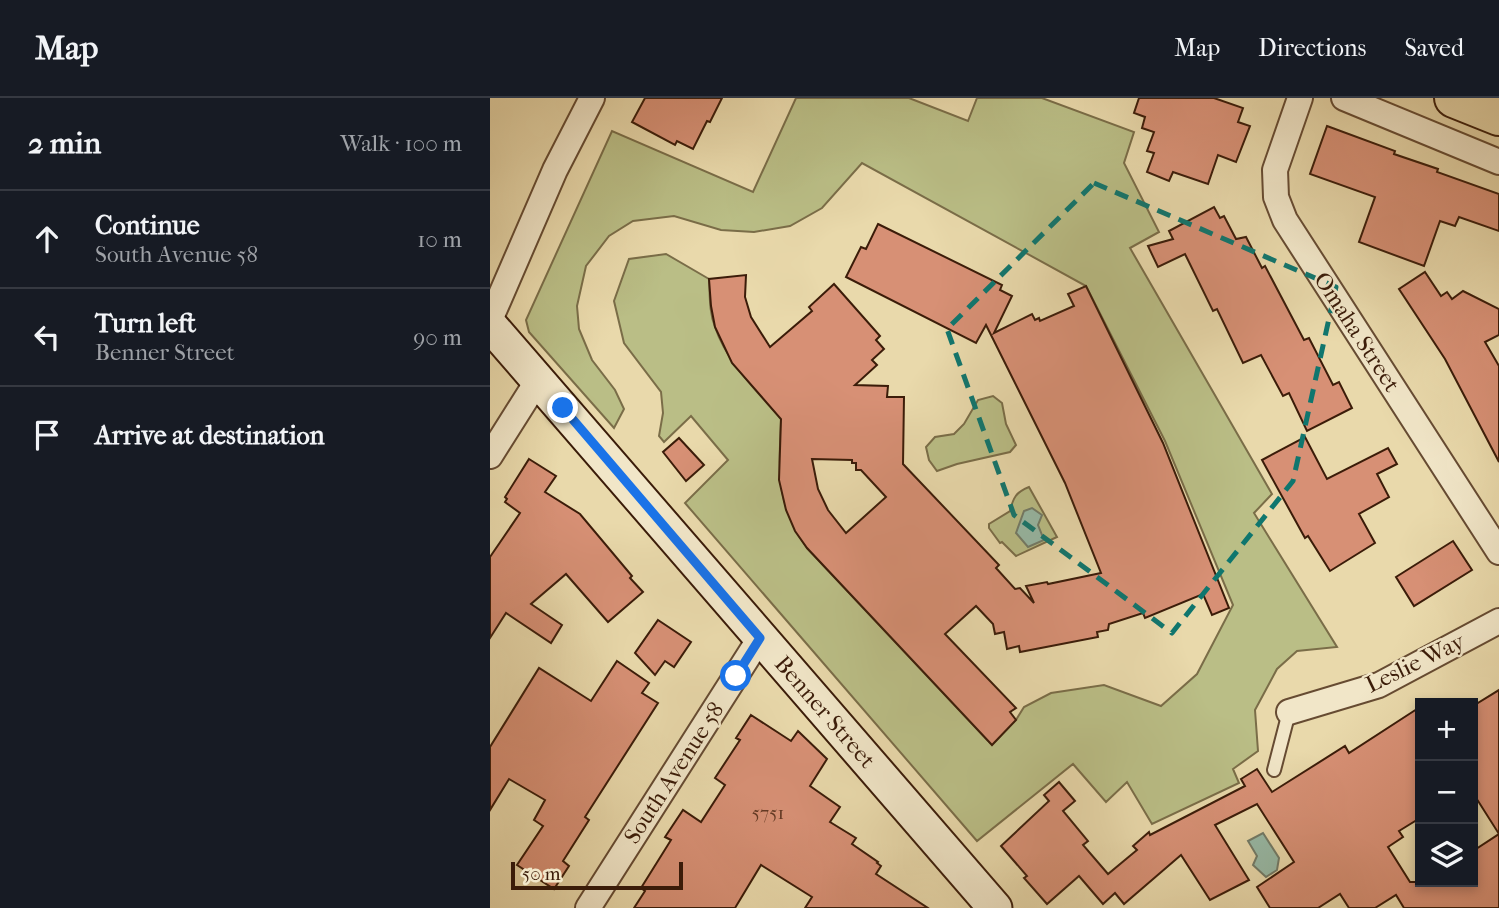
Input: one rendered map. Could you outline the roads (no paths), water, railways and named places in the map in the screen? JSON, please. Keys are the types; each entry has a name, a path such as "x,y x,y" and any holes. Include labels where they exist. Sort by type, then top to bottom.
{"highway":[{"path":"1454,98 1499,117"}],"street":[{"path":"490,320 555,170 592,98"},
{"name":"Omaha Street","path":"1300,98 1275,170 1276,197 1285,220 1499,552"},
{"path":"1344,98 1499,162"},
{"name":"Benner Street","path":"490,325 986,904"},
{"path":"490,456 538,380"},
{"name":"Leslie Way","path":"1289,712 1379,685 1499,621"},
{"name":"South Avenue 58","path":"588,908 760,638"}],"lane":[{"path":"1274,771 1289,712"}]}
